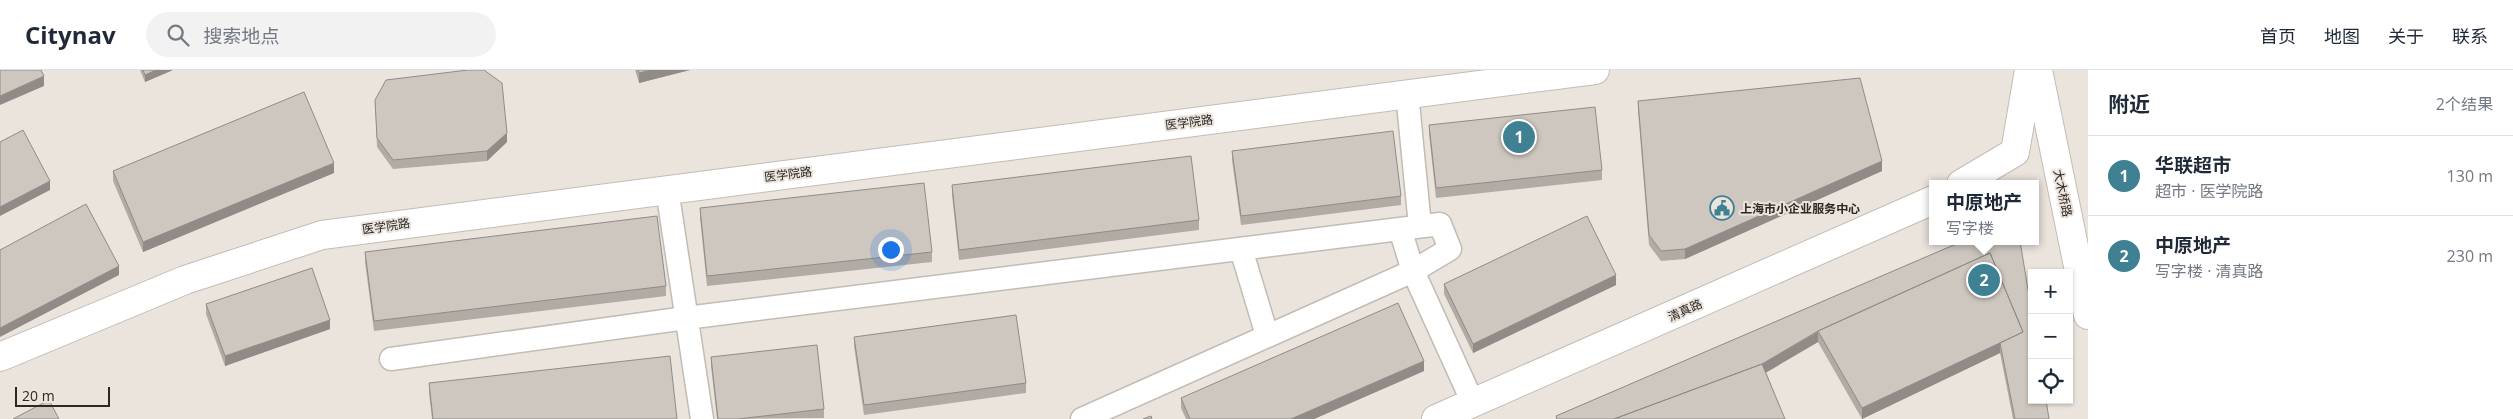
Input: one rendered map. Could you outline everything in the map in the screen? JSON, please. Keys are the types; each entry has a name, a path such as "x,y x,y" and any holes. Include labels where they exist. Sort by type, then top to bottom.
{"street":[{"name":"医学院路","path":"0,357 185,280 322,235 1595,70"},
{"path":"1968,180 2016,152 2029,70"},
{"name":"大木桥路","path":"2038,70 2088,315"},
{"path":"1407,94 1410,228 1413,271 1473,403"},
{"path":"667,189 702,419"},
{"name":"清真路","path":"1436,419 1929,202"},
{"path":"391,359 686,318 1440,224 1450,248 1413,271 1082,419"},
{"path":"1240,248 1267,335"}],"building":[{"path":"0,70 41,70 44,76 0,96"},
{"path":"143,70 156,70 145,75"},
{"path":"468,70 484,70 502,83 507,133 487,151 393,160 377,138 375,100 386,80"},
{"path":"638,70 651,70 639,73"},
{"name":"上海市小企业服务中心","path":"1860,78 1882,161 1685,249 1661,251 1649,235 1638,101"},
{"path":"304,92 334,163 143,242 113,171"},
{"path":"1595,107 1602,170 1436,188 1429,125"},
{"path":"23,130 50,181 0,207 0,142"},
{"path":"1393,131 1401,196 1241,216 1232,151"},
{"path":"1191,156 1199,220 959,250 952,185"},
{"path":"924,183 932,252 707,276 700,208"},
{"path":"86,204 119,266 0,328 0,250"},
{"path":"657,216 666,286 374,321 365,252"},
{"path":"1587,216 1616,275 1473,344 1444,284"},
{"path":"1954,245 2021,245 2028,290 2028,404 2047,404 2049,419 2015,419 2000,343 2023,332 1990,253 1818,331 1762,364 1614,419 1557,419 1556,416"},
{"path":"1990,253 2023,332 1862,408 1818,331"},
{"path":"312,268 330,320 225,356 206,304"},
{"path":"1398,303 1424,361 1291,419 1190,419 1181,398"},
{"path":"1016,315 1026,383 864,405 854,337"},
{"path":"817,345 824,409 738,419 718,419 711,357"},
{"path":"670,356 677,419 433,419 429,383"},
{"path":"1762,364 1785,419 1614,419"},
{"path":"49,400 59,419 13,419"}],"place":[{"name":"华联超市","path":"1519,137"},
{"name":"上海市小企业服务中心","path":"1722,208"},
{"name":"中原地产","path":"1984,280"}]}
